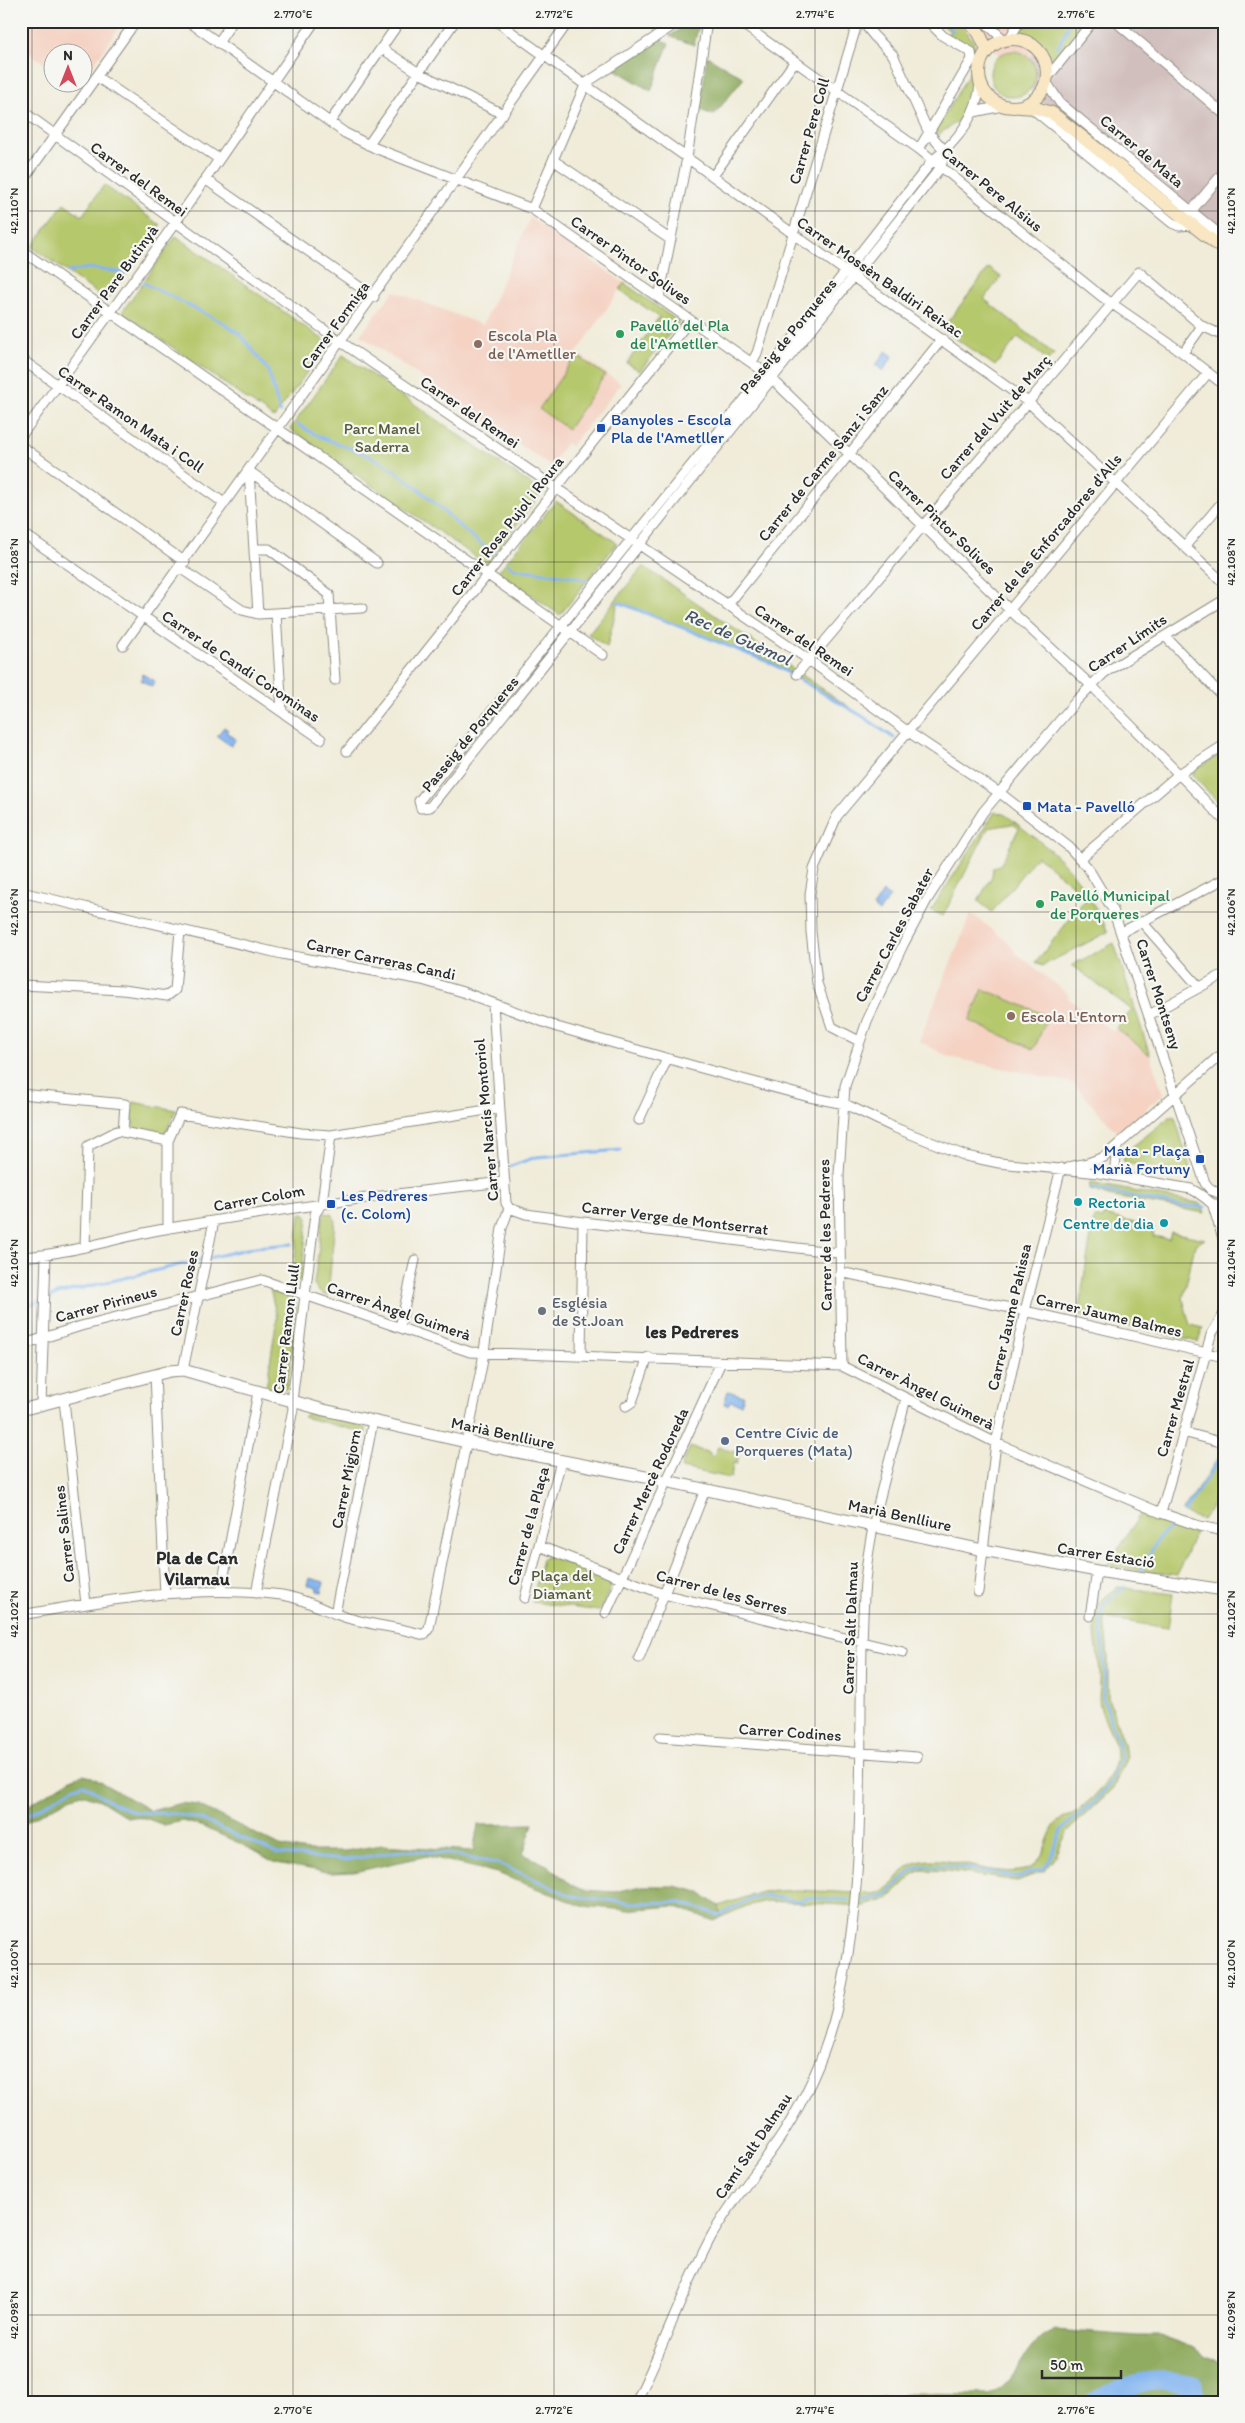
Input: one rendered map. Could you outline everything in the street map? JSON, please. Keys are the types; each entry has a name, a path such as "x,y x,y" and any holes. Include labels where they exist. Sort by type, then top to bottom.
{"main road":[{"path":"968,21 1004,40 1024,40 1038,48 1048,67 1046,84 1026,107 1002,106 988,97 980,82 980,65 987,50 1004,40"},
{"path":"981,27 987,50"},
{"name":"Carrer de Mata","path":"1046,84 1052,113"},
{"name":"Carrer de Mata","path":"1026,107 1052,113 1189,219 1224,250"}],"street":[{"path":"21,182 136,21"},
{"name":"Carrer Pintor Solives","path":"188,21 330,122 368,145 532,209 752,362 770,376 1010,610 1091,686 1224,820"},
{"path":"218,43 233,21"},
{"name":"Carrer Pare Butinyà","path":"21,436 175,223 272,81 316,21"},
{"path":"330,122 400,21"},
{"path":"368,145 454,21"},
{"name":"Carrer Mossèn Baldiri Reixac","path":"496,21 544,56 586,83 687,158 1028,402 1224,584"},
{"name":"Carrer Formiga","path":"124,645 569,21"},
{"path":"532,209 586,83 680,21"},
{"path":"659,298 687,158 707,21"},
{"name":"Carrer Pere Alsius","path":"738,21 919,149 1101,296 1183,353 1224,385"},
{"name":"Carrer Pere Coll","path":"752,362 757,353 794,235 858,21"},
{"path":"862,21 893,55 929,133 945,151"},
{"path":"919,149 972,59 971,52 943,36 928,21"},
{"path":"1004,40 1020,21"},
{"path":"1046,84 1093,21"},
{"path":"1114,21 1224,114"},
{"path":"381,48 419,73 503,114"},
{"path":"713,176 795,60"},
{"path":"97,77 219,159"},
{"name":"Passeig de Porqueres","path":"945,151 941,167 855,277 770,376 631,539 420,801 422,808 430,807 640,546 770,376 846,271 933,160 945,151 974,112 980,94 980,82"},
{"name":"Carrer de Mata","path":"1046,84 1060,104 1189,219 1224,238"},
{"path":"974,112 1002,106"},
{"path":"1026,107 1172,223 1179,226 1189,219 1224,172"},
{"name":"Carrer del Remei","path":"21,110 341,342 809,660 907,731"},
{"path":"553,160 671,240"},
{"path":"205,179 374,297"},
{"path":"21,250 603,655"},
{"name":"Carrer del Vuit de Març","path":"797,674 922,524 1138,272 1202,326"},
{"name":"Carrer Rosa Pujol i Roura","path":"347,751 690,320"},
{"path":"1183,353 1202,326 1224,336"},
{"name":"Carrer de Carme Sanz i Sanz","path":"727,606 942,339"},
{"name":"Carrer Ramon Mata i Coll","path":"21,359 224,504"},
{"name":"Carrer de les Enforcadores d'Alls","path":"859,1041 832,1027 817,983 811,932 810,894 814,869 837,816 1208,373"},
{"path":"21,446 242,610 258,614 362,608"},
{"path":"249,471 258,614"},
{"path":"249,471 378,563"},
{"path":"1185,546 1224,500"},
{"name":"Carrer de Candi Corominas","path":"21,532 321,739"},
{"path":"255,549 269,549 329,594 335,680"},
{"name":"Carrer Límits","path":"1000,794 1104,673 1224,600"},
{"path":"276,613 282,712"},
{"path":"1164,636 1224,698"},
{"name":"Carrer Montseny","path":"907,731 1037,820 1080,858 1105,893 1122,932 1205,1183 1211,1190 1223,1195"},
{"path":"1080,858 1179,774 1224,745"},
{"name":"Carrer Carles Sabater","path":"845,1104 845,1086 859,1041 878,996 927,900 983,812 1000,794"},
{"path":"1122,932 1224,879"},
{"name":"Carrer Carreras Candi","path":"21,892 282,954 422,980 463,992 557,1027 809,1097 845,1104 893,1127 966,1156 999,1163 1061,1168"},
{"path":"1142,922 1199,988"},
{"path":"21,985 123,990 159,996 172,994 175,990 180,930"},
{"path":"1149,1015 1224,974"},
{"name":"Carrer Narcís Montoriol","path":"335,1614 424,1636 429,1628 484,1353 502,1228 509,1208 506,1203 492,1004"},
{"path":"1061,1168 1088,1163 1104,1157 1224,1055"},
{"path":"638,1120 667,1059"},
{"path":"21,1094 125,1104 124,1132"},
{"name":"Carrer de les Pedreres","path":"842,1366 839,1253 840,1142 845,1104"},
{"path":"168,1228 168,1141 180,1114 301,1133 331,1135 499,1108"},
{"path":"85,1247 88,1146 116,1131 168,1141"},
{"name":"Carrer Ramon Llull","path":"256,1593 294,1409 292,1401 304,1294 315,1214 322,1203 331,1135"},
{"path":"1114,1176 1117,1147"},
{"path":"1061,1168 1191,1189 1202,1194 1220,1216 1224,1242"},
{"name":"Carrer Jaume Pahissa","path":"978,1592 996,1443 1025,1311 1061,1168"},
{"path":"1191,1189 1202,1173"},
{"name":"Carrer Colom","path":"21,1258 46,1256 168,1228 322,1203 505,1182"},
{"path":"1213,1206 1223,1195"},
{"name":"Carrer Verge de Montserrat","path":"509,1208 526,1214 583,1222 839,1253"},
{"name":"Carrer Roses","path":"183,1370 214,1221"},
{"path":"581,1355 583,1222"},
{"path":"40,1405 46,1256"},
{"path":"400,1327 415,1260"},
{"name":"Carrer Jaume Balmes","path":"840,1272 1025,1311 1224,1357"},
{"name":"Carrer Àngel Guimerà","path":"198,1295 262,1280 470,1352 648,1357 721,1362 842,1366 996,1443 1161,1513 1199,1526 1224,1531"},
{"name":"Carrer Pirineus","path":"21,1345 43,1337 198,1295"},
{"name":"Carrer Mestral","path":"1161,1513 1211,1335 1224,1314"},
{"path":"626,1406 632,1402 648,1357"},
{"name":"Carrer Mercè Rodoreda","path":"606,1613 721,1362"},
{"name":"Marià Benlliure","path":"21,1410 155,1375 183,1370 292,1401 466,1442 666,1481 983,1550"},
{"path":"155,1375 165,1595"},
{"path":"221,1591 258,1392"},
{"name":"Carrer Salt Dalmau","path":"861,1804 864,1595 873,1527 906,1398"},
{"name":"Carrer Salines","path":"64,1400 86,1604"},
{"name":"Carrer Migjorn","path":"335,1614 373,1421"},
{"path":"1184,1432 1224,1443"},
{"name":"Carrer de la Plaça","path":"525,1598 561,1461"},
{"path":"639,1658 705,1490"},
{"name":"Carrer de les Serres","path":"539,1546 663,1594 903,1652"},
{"name":"Carrer Estació","path":"983,1550 1097,1571 1224,1590"},
{"path":"1090,1616 1097,1571"},
{"name":"Carrer Salines","path":"21,1615 86,1604 221,1591 284,1595 316,1604 335,1614"},
{"name":"Carrer Codines","path":"660,1737 917,1757"},
{"name":"Camí Salt Dalmau","path":"636,2402 712,2235 735,2198 783,2133 804,2098 823,2049 839,2002 849,1950 861,1804"}],"shaded area":[{"path":"21,21 124,21 92,66 92,42 42,42 42,62 21,47"},
{"path":"969,21 1060,21 1016,74"},
{"path":"1060,21 1224,21 1224,250 1052,113 1016,74"},
{"name":"Escola Pla de l'Ametller","path":"530,218 624,283 577,353 621,384 571,446 566,443 551,466 360,335 394,291 483,325"},
{"name":"Escola L'Entorn","path":"971,913 1009,943 1016,953 1069,995 1068,998 1113,1032 1116,1028 1150,1055 1163,1094 1118,1134 1073,1083 949,1057 919,1041"}],"green space":[{"path":"694,21 700,21 694,45 669,36"},
{"path":"939,21 958,21 975,46 976,58 966,44 946,35 950,32"},
{"path":"1028,21 1087,21 1057,58 1052,58 1039,43 1022,33 1022,29"},
{"path":"659,39 669,43 651,91 611,67"},
{"path":"1013,51 1026,55 1032,61 1036,74 1032,87 1026,93 1013,97 1000,93 994,87 990,74 994,61 1000,55"},
{"path":"707,56 744,78 714,115 700,110"},
{"path":"975,63 974,79 977,94 973,106 962,118 938,135 934,133"},
{"path":"104,185 160,225 106,300 32,247 64,203 82,216"},
{"path":"176,236 328,343 274,418 122,312"},
{"path":"989,268 1001,277 984,299 1054,354 1048,360 1018,337 995,366 942,329"},
{"path":"624,283 679,322 640,371 627,363 659,317 620,290"},
{"name":"Parc Manel Saderra","path":"343,355 542,492 486,564 290,429"},
{"path":"576,355 605,375 568,429 539,409"},
{"path":"556,501 617,543 560,615 498,572"},
{"path":"643,566 862,716 771,663 618,602 607,647 588,634"},
{"path":"1224,752 1224,808 1192,775 1195,770"},
{"path":"995,812 1009,817 1062,861 1082,885 1108,932 1042,966 1036,962 1087,897 1037,856 992,912 978,901 992,876 993,868 1001,864 1019,828 1012,824 988,828 943,916 931,910"},
{"path":"1114,943 1150,1055 1116,1028 1132,1010 1072,965"},
{"path":"983,989 1048,1016 1034,1049 969,1021"},
{"path":"133,1102 176,1110 166,1132 161,1135 134,1128 132,1121"},
{"path":"1171,1116 1175,1117 1190,1168 1187,1172 1124,1163 1123,1154"},
{"path":"1090,1183 1198,1203 1202,1205 1205,1213 1109,1196 1088,1189"},
{"path":"304,1213 308,1218 301,1280 295,1284 292,1282 300,1214"},
{"path":"325,1213 332,1214 335,1220 328,1296 320,1293 314,1284"},
{"path":"1104,1215 1154,1228 1153,1236 1169,1239 1171,1232 1205,1239 1195,1245 1183,1299 1190,1325 1203,1328 1198,1342 1078,1314 1094,1217 1103,1219"},
{"path":"270,1289 295,1301 297,1308 287,1388 281,1392 266,1388 277,1318"},
{"path":"307,1413 363,1426 366,1429 366,1433 303,1417"},
{"path":"690,1447 710,1453 710,1456 713,1457 718,1447 739,1453 737,1464 733,1463 731,1478 681,1468"},
{"path":"1223,1451 1224,1488 1202,1520 1182,1512"},
{"path":"1143,1510 1195,1532 1177,1575 1107,1566"},
{"name":"Plaça del Diamant","path":"549,1556 608,1579 611,1587 599,1611 532,1602 542,1559"},
{"path":"1118,1587 1173,1594 1168,1628 1104,1618 1108,1655 1108,1698 1124,1743 1126,1758 1114,1787 1067,1832 1054,1860 1044,1871 1017,1881 949,1871 922,1870 915,1873 888,1899 864,1906 767,1901 749,1905 721,1917 719,1906 762,1892 796,1890 875,1894 892,1884 907,1867 924,1861 948,1861 1014,1872 1025,1870 1034,1865 1044,1851 1056,1823 1071,1815 1093,1797 1106,1782 1114,1766 1116,1757 1115,1745 1100,1705 1100,1673 1095,1619 1100,1602"},
{"path":"83,1775 92,1777 151,1811 181,1803 198,1805 280,1846 307,1851 345,1851 382,1845 473,1851 478,1825 533,1824 523,1854 547,1865 572,1885 584,1890 615,1892 642,1886 675,1886 699,1892 719,1906 721,1917 714,1921 674,1906 626,1910 582,1906 497,1873 427,1856 354,1872 332,1873 276,1863 239,1843 201,1826 183,1821 164,1825 145,1818 127,1817 100,1800 82,1794 70,1798 21,1825 21,1810 73,1778"},
{"path":"1055,2330 1161,2336 1194,2348 1224,2366 1224,2402 838,2402 909,2394 990,2395 1009,2380 1036,2343"}],"water":[{"path":"886,351 893,356 883,371 876,365"},
{"path":"142,674 155,681 152,687 141,680"},
{"path":"224,727 228,730 226,732 236,739 231,746 217,736"},
{"path":"883,892 890,897 879,912 873,907"},
{"path":"728,1391 744,1396 741,1404 730,1401 728,1405 724,1404"},
{"path":"309,1578 324,1582 322,1592 317,1591 317,1588 307,1585"}],"waterway":[{"path":"944,21 953,31"},
{"path":"1058,47 1071,21"},
{"name":"Rec de Guèmol","path":"68,272 88,268 126,273"},
{"name":"Rec de Guèmol","path":"144,283 222,322 240,334 268,370 280,412"},
{"name":"Rec de Guèmol","path":"298,424 317,435 371,457 391,468 478,542 495,553"},
{"name":"Rec de Guèmol","path":"508,564 516,569 577,577 586,581"},
{"name":"Rec de Guèmol","path":"618,602 771,663 862,716 894,738"},
{"path":"511,1166 536,1157 621,1150"},
{"name":"Rec de Guèmol","path":"1090,1188 1179,1206 1205,1207"},
{"path":"21,1308 61,1293 255,1247 292,1244"},
{"path":"1184,1512 1224,1452"},
{"path":"1141,1570 1159,1537 1172,1527"},
{"path":"863,1901 886,1895 913,1869 921,1866 950,1866 1018,1877 1044,1868 1051,1858 1062,1829 1092,1804 1110,1784 1121,1757 1119,1744 1103,1698 1105,1673 1100,1620 1102,1607 1124,1587"},
{"path":"21,1819 83,1784 113,1803 135,1812 175,1814 202,1820 278,1854 345,1860 406,1850 449,1854 500,1864 572,1896 630,1903 679,1902 719,1915 751,1899 765,1896 800,1901 805,1898 849,1900"},
{"path":"1094,2402 1118,2390 1154,2381 1179,2382 1193,2385 1196,2402"}],"place":[{"name":"Pavelló del Pla de l'Ametller","path":"620,334"},
{"name":"Escola Pla de l'Ametller","path":"478,344"},
{"name":"Banyoles - Escola Pla de l'Ametller","path":"601,428"},
{"name":"Mata - Pavelló","path":"1027,806"},
{"name":"Pavelló Municipal de Porqueres","path":"1040,904"},
{"name":"Escola L'Entorn","path":"1011,1016"},
{"name":"Mata - Plaça Marià Fortuny","path":"1200,1159"},
{"name":"Rectoria","path":"1078,1202"},
{"name":"Les Pedreres (c. Colom)","path":"331,1204"},
{"name":"Centre de dia","path":"1164,1223"},
{"name":"Església de St.Joan","path":"542,1311"},
{"name":"Centre Cívic de Porqueres (Mata)","path":"725,1441"}],"district":[{"name":"les Pedreres","path":"692,1332"},
{"name":"Pla de Can Vilarnau","path":"197,1568"}]}
